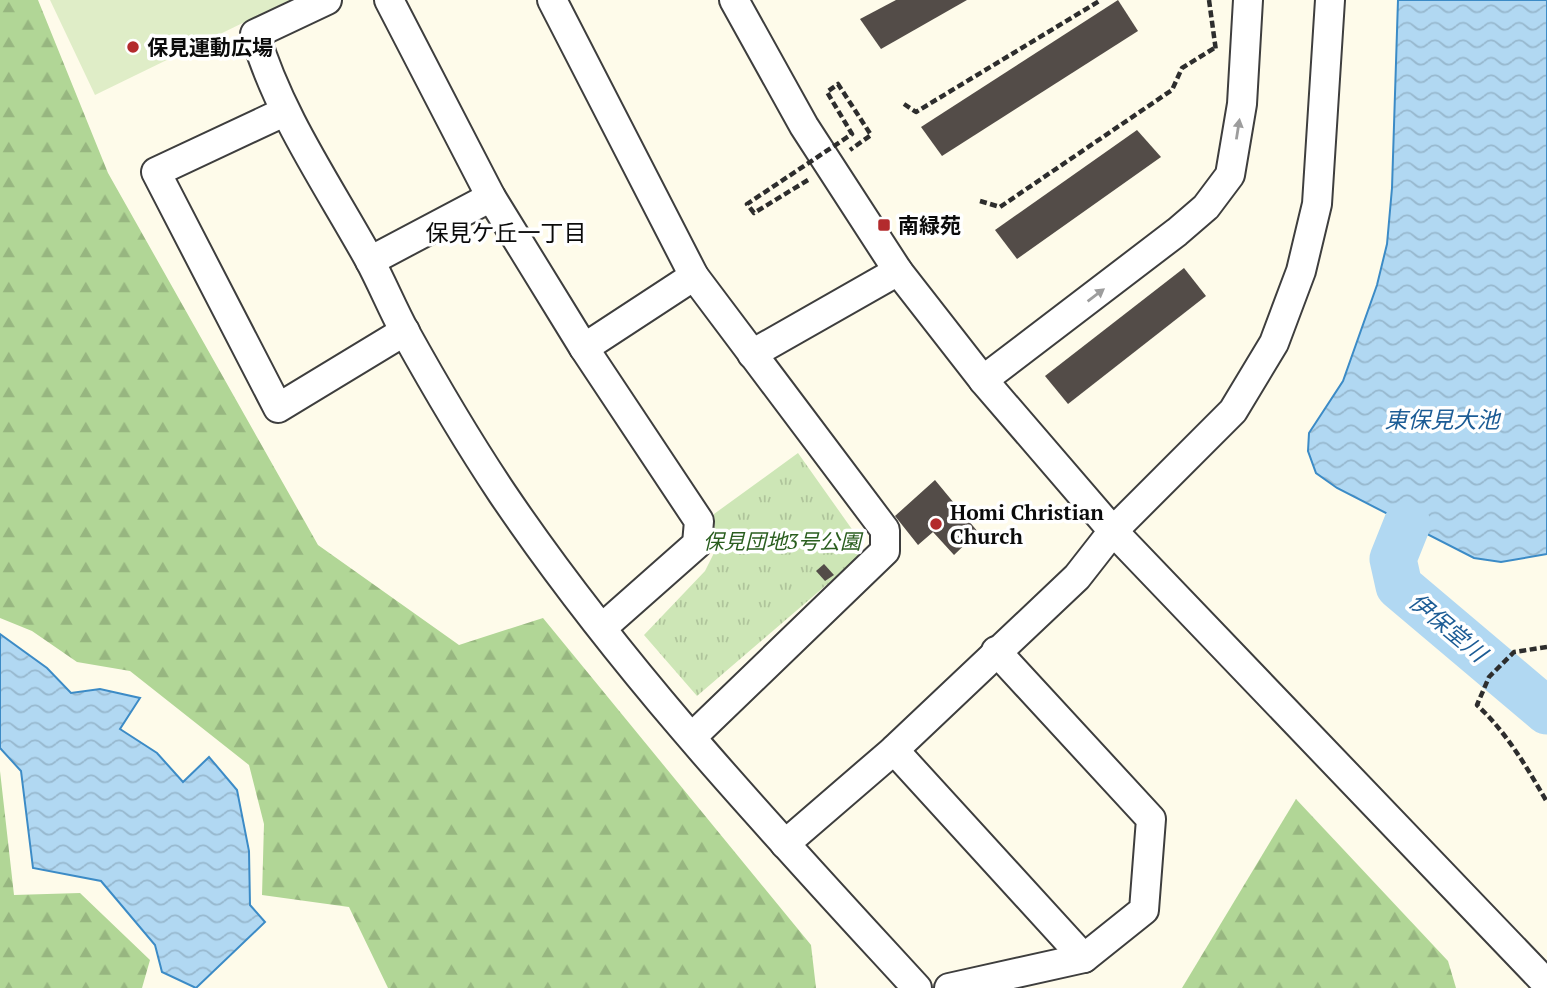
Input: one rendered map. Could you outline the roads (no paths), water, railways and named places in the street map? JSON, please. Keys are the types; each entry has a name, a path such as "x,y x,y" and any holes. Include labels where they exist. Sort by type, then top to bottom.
{"street":[{"path":"327,0 255,34 267,75 285,112 370,261 404,331 502,493 602,628 785,844 917,988"},
{"path":"389,0 491,197 584,348 699,521 697,544 602,628"},
{"path":"552,0 694,276 886,530 885,551 692,737"},
{"path":"734,0 804,126 898,271 983,380 1113,531 1547,984"},
{"path":"983,380 1177,232 1206,206 1230,175 1242,104 1248,0"},
{"path":"785,844 894,750 1083,570 1113,531 1233,411 1274,343 1301,271 1317,204 1330,0"},
{"path":"285,112 156,172 278,408 404,331"},
{"path":"370,261 491,197"},
{"path":"752,354 898,271"},
{"path":"584,348 694,276"},
{"path":"949,988 1084,958 1144,910 1151,819 996,652"},
{"path":"894,750 1084,958"}],"water":[{"name":"東保見大池","path":"1398,0 1547,0 1547,554 1501,562 1474,558 1337,488 1316,473 1308,451 1309,433 1343,381 1377,285 1387,244 1392,188"},
{"path":"0,634 47,668 71,693 100,689 140,698 120,729 157,753 183,782 209,757 237,790 249,851 250,905 265,922 196,988 162,972 155,945 101,881 33,868 21,771 0,748"}],"waterway":[{"name":"伊保堂川","path":"1407,524 1393,559 1399,586 1547,711"}],"place":[{"name":"保見運動広場","path":"133,47"},
{"name":"南緑苑","path":"884,225"},
{"name":"Homi Christian Church","path":"936,524"}],"district":[{"name":"保見ケ丘一丁目","path":"506,232"}],"park label":[{"name":"保見団地3号公園","path":"782,541"}]}
